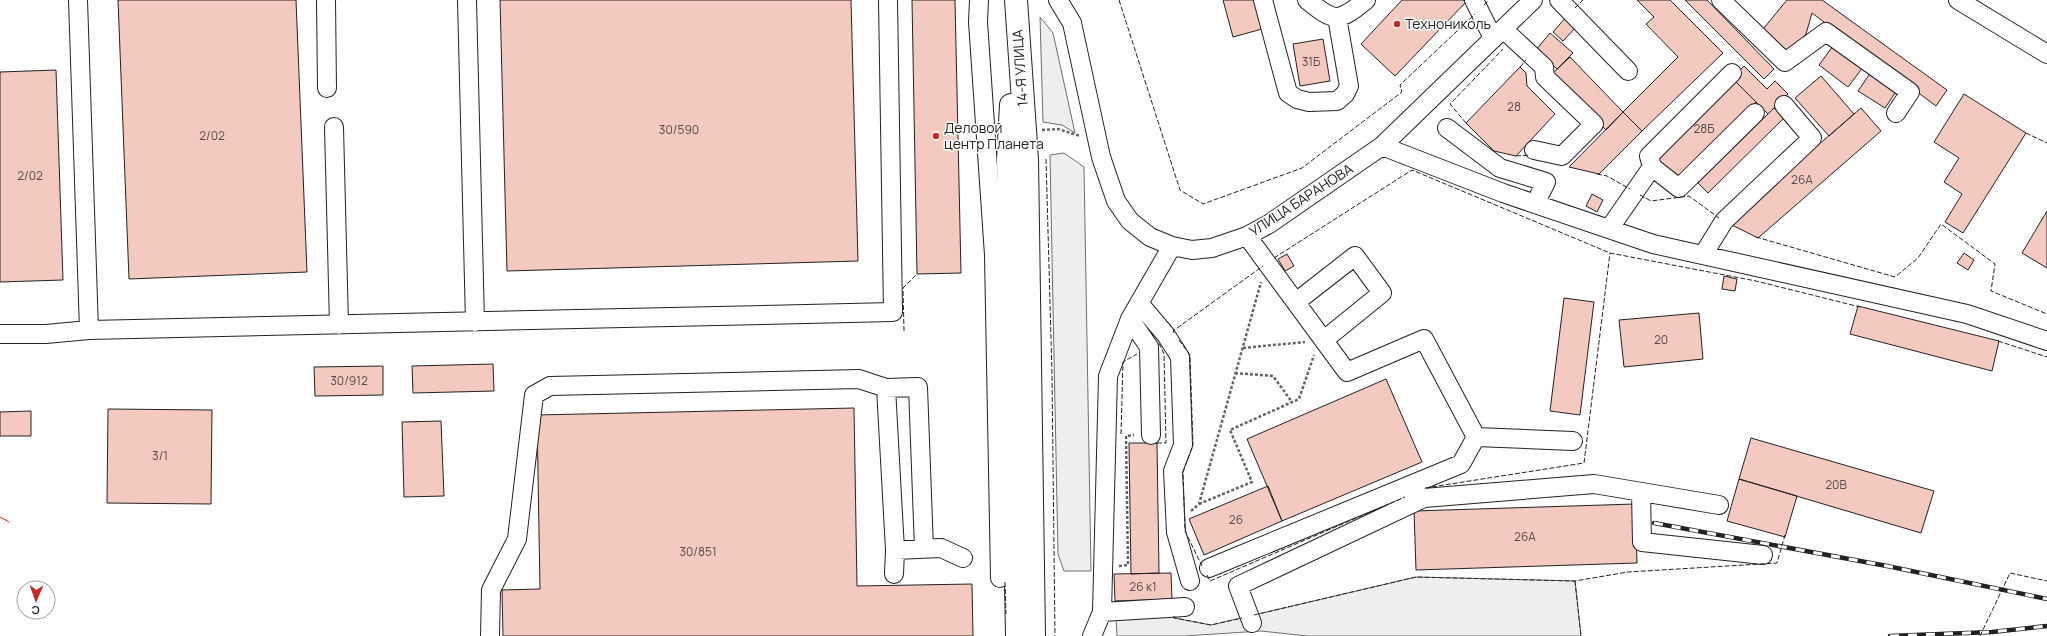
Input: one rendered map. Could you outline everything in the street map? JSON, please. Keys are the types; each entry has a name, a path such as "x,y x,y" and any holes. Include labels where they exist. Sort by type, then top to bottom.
{"main road":[{"name":"14-Я УЛИЦА","path":"1016,4 1017,160"},
{"path":"1017,160 1017,636"},
{"path":"1017,160 1034,636"}],"street":[{"path":"78,0 89,330"},
{"path":"326,0 327,88"},
{"path":"467,0 475,322"},
{"path":"0,334 46,334 89,330 893,312 888,0"},
{"path":"978,0 978,22 994,255 1000,578"},
{"name":"УЛИЦА БАРАНОВА","path":"1058,0 1072,23 1101,157 1116,201 1130,221 1150,237 1172,246 1192,250 1212,248 1247,236 1269,224 1382,146 1533,0"},
{"path":"1263,0 1288,93 1297,99 1309,102 1337,101 1349,86 1337,17"},
{"path":"1307,0 1326,15 1337,17 1349,14 1366,0"},
{"path":"1474,0 1498,34 1544,67 1545,77 1594,124 1562,156 1534,150"},
{"path":"1559,0 1628,71"},
{"path":"1721,0 1785,62 1826,32 1910,92 1896,114"},
{"path":"1958,0 2047,54"},
{"path":"1732,73 1649,156 1652,167 1679,188 1755,113"},
{"path":"1703,255 1724,220 1812,138 1784,105"},
{"path":"334,127 339,325"},
{"path":"1447,128 1500,168 1546,182 1535,204"},
{"path":"1382,146 1535,204 1653,244 1967,314 2047,341"},
{"path":"1609,229 1652,167"},
{"path":"1247,236 1296,302 1314,345 1347,372 1424,339 1476,437"},
{"path":"1092,636 1102,612 1108,376 1130,318 1172,246"},
{"path":"1296,302 1355,256 1382,294 1314,345"},
{"path":"1139,303 1166,335 1180,357 1182,445 1173,471 1176,532 1190,581"},
{"path":"1130,318 1150,346 1151,435"},
{"path":"490,636 491,590 518,539 534,394 550,386 859,379 886,388 918,387 924,549"},
{"path":"886,388 895,550 894,574"},
{"path":"1476,437 1573,441"},
{"path":"1209,568 1461,464 1476,437"},
{"path":"1252,623 1238,586 1424,498 1594,484 1719,505"},
{"path":"1641,492 1642,542 1763,555"},
{"path":"895,550 941,548 964,558"},
{"path":"1102,612 1185,607"}],"path":[{"path":"1038,130 1058,129 1083,137"},
{"path":"1199,504 1262,280 1275,272"},
{"path":"1191,512 1199,504 1252,482 1230,430 1299,398 1314,357 1314,345 1303,335"},
{"path":"1243,348 1314,345"},
{"path":"1235,373 1273,376 1292,402"},
{"path":"1103,566 1128,565 1126,436 1151,435"}],"shaded area":[{"path":"1040,17 1053,33 1075,133 1062,125 1043,122"},
{"path":"1064,153 1084,167 1091,571 1064,571 1058,554 1050,155"},
{"path":"1416,577 1575,581 1581,636 1307,636 1261,631 1184,636 1117,636 1115,601 1172,599 1175,618 1211,625"}],"building":[{"path":"118,0 296,0 307,272 129,279"},
{"path":"500,0 851,0 858,261 507,271"},
{"name":"Деловой центр Планета","path":"912,0 955,0 961,273 917,274"},
{"path":"1223,0 1255,0 1262,29 1233,37"},
{"path":"1402,0 1463,0 1466,2 1395,76 1361,44"},
{"path":"1637,0 1670,0 1723,53 1642,131 1623,112 1678,57 1646,24 1654,17"},
{"path":"1685,0 1707,0 1774,69 1764,79"},
{"path":"1787,0 1822,0 1947,90 1936,106 1812,13 1806,34 1784,58 1759,34"},
{"path":"1566,17 1577,26 1563,41 1553,32"},
{"path":"1550,33 1573,53 1557,69 1536,50"},
{"path":"1323,39 1330,81 1300,86 1293,44"},
{"path":"1836,42 1866,63 1848,87 1819,65"},
{"path":"1570,57 1623,112 1606,130 1551,75"},
{"path":"1744,66 1767,89 1775,81 1788,94 1768,114 1732,78"},
{"path":"1520,67 1526,73 1527,86 1555,114 1516,156 1494,151 1466,123"},
{"path":"1873,69 1899,87 1885,108 1858,91"},
{"path":"56,70 63,280 0,282 0,72"},
{"path":"1821,76 1854,114 1829,136 1795,98"},
{"path":"1732,78 1756,102 1677,179 1653,155"},
{"path":"1964,94 2026,133 1963,233 1945,222 1962,194 1944,182 1959,158 1934,142"},
{"path":"1774,108 1784,118 1708,193 1698,183"},
{"path":"1861,108 1881,131 1758,238 1728,223"},
{"path":"1623,112 1642,131 1599,174 1569,167"},
{"path":"1592,194 1603,200 1597,212 1586,206"},
{"path":"2047,211 2047,268 2022,253"},
{"path":"1964,253 1974,260 1968,270 1957,263"},
{"path":"1287,254 1294,266 1285,271 1278,259"},
{"path":"1724,276 1737,279 1735,291 1722,289"},
{"path":"1564,298 1594,302 1580,415 1550,411"},
{"path":"1858,306 1999,341 1992,371 1850,334"},
{"path":"1699,313 1703,359 1624,367 1619,320"},
{"path":"493,364 494,391 413,393 412,366"},
{"path":"383,366 383,395 315,396 314,367"},
{"path":"1386,379 1422,462 1282,521 1247,439"},
{"path":"854,408 857,586 972,584 973,636 503,636 502,590 540,589 537,415"},
{"path":"108,409 212,410 211,504 107,503"},
{"path":"31,411 31,436 0,436 0,412"},
{"path":"441,421 444,496 404,497 402,422"},
{"path":"1751,438 1934,491 1921,533 1739,479"},
{"path":"1129,443 1157,443 1159,573 1131,574"},
{"path":"1739,479 1797,496 1785,537 1727,521"},
{"path":"1268,486 1282,521 1204,555 1189,519"},
{"path":"1635,504 1637,563 1416,570 1414,511"},
{"path":"1171,573 1172,599 1115,601 1114,574"}],"railway":[{"path":"1654,523 1887,566 2047,599"},
{"path":"1890,636 1992,632 2047,626"}],"fence":[{"path":"1119,0 1180,190 1203,204 1302,168 1402,92 1400,85 1475,14"},
{"path":"1484,5 1489,0"},
{"path":"1575,8 1583,0"},
{"path":"1466,123 1450,104 1503,49"},
{"path":"1520,67 1526,60"},
{"path":"2026,133 2047,143"},
{"path":"1516,156 1530,155"},
{"path":"1046,159 1052,374 1055,636"},
{"path":"1274,258 1412,170 1610,253 1756,281 1860,307"},
{"path":"1597,174 1607,176 1630,189"},
{"path":"1640,195 1651,201 1689,196 1719,218"},
{"path":"1756,237 1895,277 1918,258 1941,224 1995,264 1991,291 2047,314"},
{"path":"1425,488 1584,463 1610,253"},
{"path":"1174,333 1173,331 1263,266"},
{"path":"904,331 903,288 917,274"},
{"path":"1179,340 1190,355 1193,445 1183,472 1185,531 1202,566"},
{"path":"1157,443 1166,443 1164,354 1158,341"},
{"path":"1998,341 2047,357"},
{"path":"1121,434 1123,362 1137,354"},
{"path":"1207,575 1210,581 1405,497"},
{"path":"1254,615 1416,577 1575,581 1628,572 1777,563 1785,535"},
{"path":"1980,636 2010,573 2047,581"},
{"path":"1575,581 1581,636"},
{"path":"1005,582 1006,614"},
{"path":"1174,616 1174,618 1211,625 1242,618"}],"power":[{"path":"0,517 9,522"}],"place":[{"name":"Технониколь","path":"1397,24"},
{"name":"Деловой центр Планета","path":"936,136"}]}
